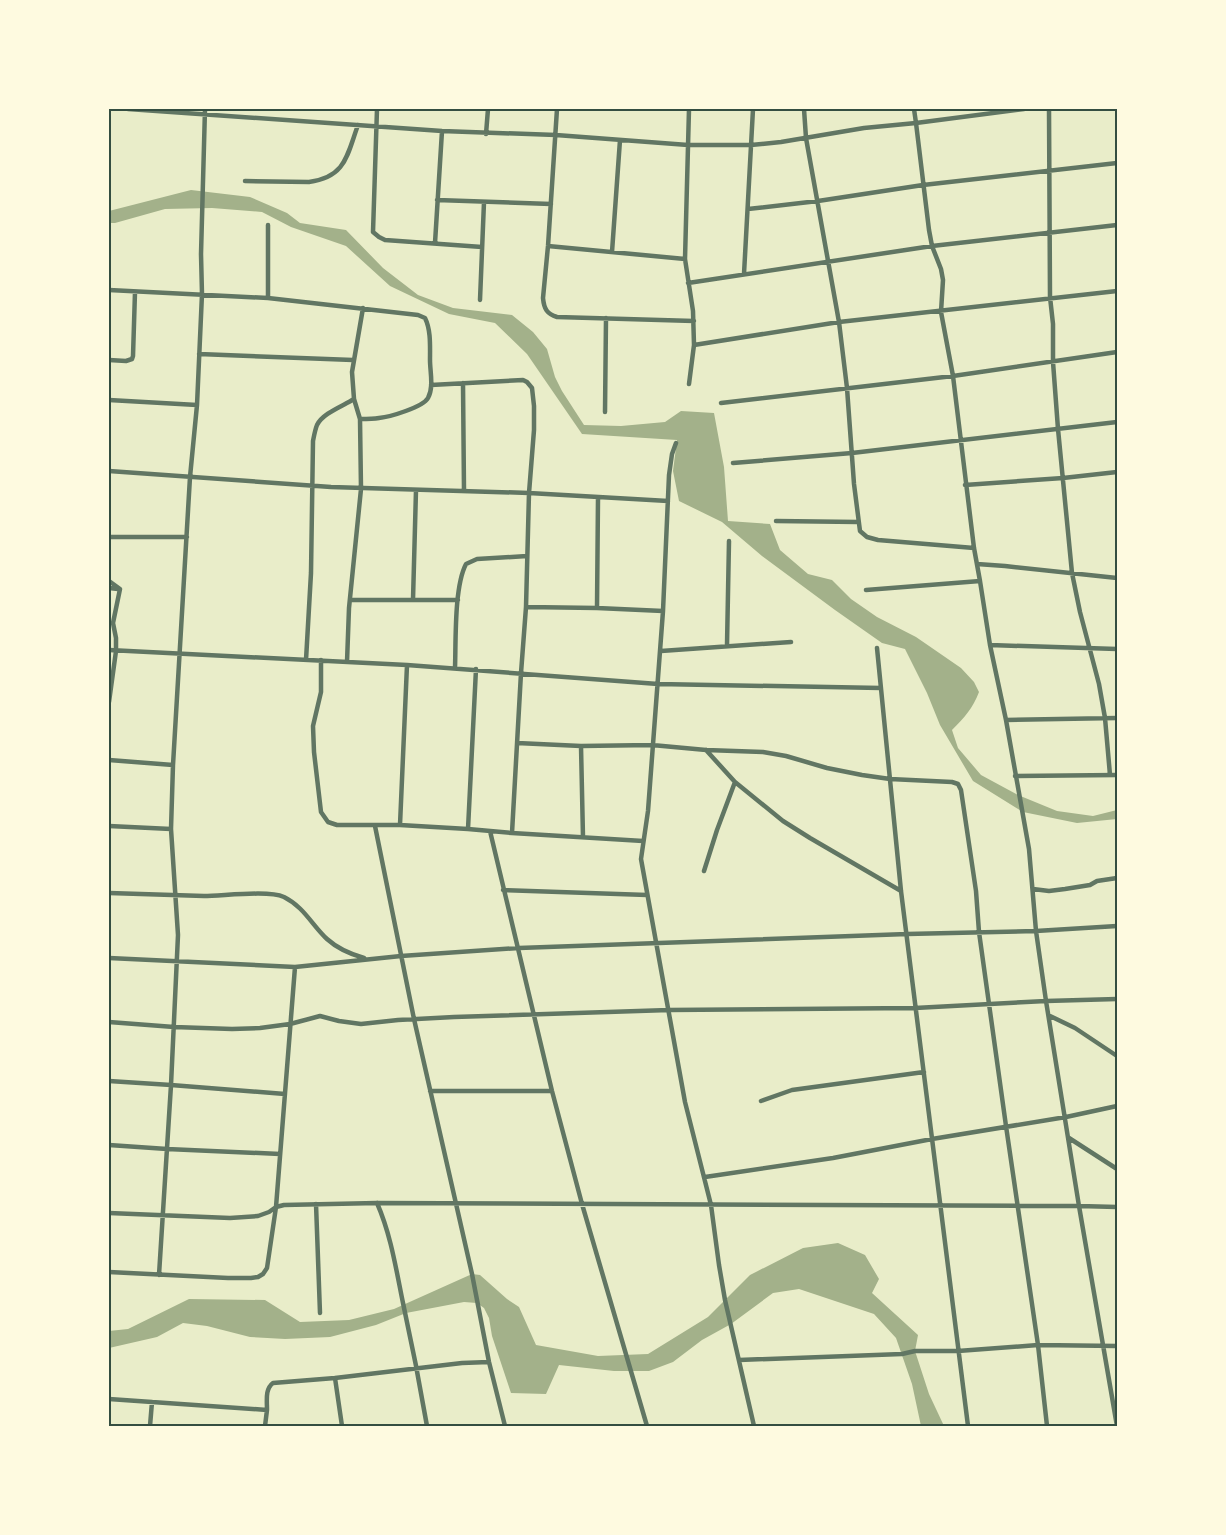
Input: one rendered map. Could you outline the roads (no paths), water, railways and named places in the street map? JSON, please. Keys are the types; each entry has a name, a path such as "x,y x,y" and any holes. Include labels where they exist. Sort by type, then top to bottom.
{"street":[{"path":"128,109 205,111 442,131 556,135 688,145 751,145 781,142 864,128 1024,109"},
{"path":"377,109 373,232 385,240 482,247"},
{"path":"486,134 488,109"},
{"path":"557,109 543,298 547,312 557,317 694,321"},
{"path":"689,109 685,259 694,321 694,345 689,384"},
{"path":"744,274 753,109"},
{"path":"804,109 806,138 839,322 860,531 867,537 878,540 974,548"},
{"path":"914,109 925,208 932,246 943,280 941,312 953,376 974,548 1028,849 1036,931 1046,1001 1117,1426"},
{"path":"1049,109 1050,297 1054,324 1053,362 1058,429 1072,573 1099,684 1105,718 1110,776"},
{"path":"159,1275 178,936 171,829 173,765 190,477 197,405 202,294 201,254 205,111"},
{"path":"245,181 309,182 331,176 342,166 358,125"},
{"path":"435,243 442,131"},
{"path":"612,252 620,140"},
{"path":"748,209 818,201 923,185 1117,163"},
{"path":"437,200 551,204"},
{"path":"480,300 484,202"},
{"path":"268,225 268,298"},
{"path":"688,283 932,246 1117,225"},
{"path":"548,246 685,259"},
{"path":"109,290 268,298 418,315 425,318 429,337 431,385 428,399 420,405 380,418 360,419"},
{"path":"694,345 839,322 941,312 1117,290"},
{"path":"109,360 126,362 132,359 135,292"},
{"path":"347,662 350,600 360,489 360,419 354,399 352,372 363,308"},
{"path":"604,412 606,318"},
{"path":"721,402 953,376 1117,352"},
{"path":"199,354 353,360"},
{"path":"431,385 523,380 530,385 534,406 529,493 526,607 512,833"},
{"path":"463,383 464,490"},
{"path":"306,660 311,573 313,441 320,421 328,414 354,399"},
{"path":"109,400 197,405"},
{"path":"733,463 852,453 1117,422"},
{"path":"676,443 669,475 664,611 648,811 641,859 685,1102 711,1204 719,1265 754,1426"},
{"path":"109,472 360,489 464,490 668,502"},
{"path":"966,485 1117,472"},
{"path":"413,600 416,490"},
{"path":"597,608 598,498"},
{"path":"776,521 858,522"},
{"path":"109,537 187,537"},
{"path":"727,645 729,541"},
{"path":"455,668 458,600 460,583 466,564 477,559 527,556"},
{"path":"977,564 1117,578"},
{"path":"109,581 120,589"},
{"path":"866,590 980,581"},
{"path":"109,588 120,589"},
{"path":"109,702 116,651 113,623 120,589"},
{"path":"350,600 458,600"},
{"path":"526,607 664,611"},
{"path":"660,651 791,642"},
{"path":"990,645 1117,649"},
{"path":"877,648 901,890 968,1426"},
{"path":"109,650 476,669 658,684 881,688"},
{"path":"321,660 321,692 315,716 313,736 321,812 325,820 332,824 468,828 512,833 644,840"},
{"path":"400,825 407,665"},
{"path":"468,828 476,669"},
{"path":"1006,720 1117,718"},
{"path":"518,742 582,746 652,745 706,750 763,752 862,775 890,779 956,782 960,787 1038,1345 1047,1426"},
{"path":"582,746 583,837"},
{"path":"706,750 735,782 783,821 901,890"},
{"path":"109,760 173,765"},
{"path":"1015,776 1117,775"},
{"path":"704,871 735,782"},
{"path":"109,826 171,829"},
{"path":"375,826 414,1019 475,1288 489,1362 505,1426"},
{"path":"490,831 552,1091 582,1204 647,1426"},
{"path":"1033,889 1065,890 1090,885 1097,881 1117,878"},
{"path":"503,890 647,895"},
{"path":"109,893 176,895 269,894 282,896 293,902 303,911 327,939 341,950 367,959"},
{"path":"109,958 295,967 401,956 519,948 1036,931 1117,926"},
{"path":"109,1272 228,1278 258,1277 267,1268 276,1207 295,967"},
{"path":"109,1022 232,1029 290,1024 320,1016 361,1024 414,1019 669,1010 915,1008 1117,999"},
{"path":"1050,1016 1075,1028 1117,1056"},
{"path":"762,1101 792,1090 924,1072"},
{"path":"109,1081 171,1084 285,1094"},
{"path":"430,1091 552,1091"},
{"path":"705,1177 833,1158 932,1139 1066,1117 1117,1106"},
{"path":"1069,1138 1117,1170"},
{"path":"109,1145 280,1154"},
{"path":"377,1203 388,1232 418,1369 427,1426"},
{"path":"109,1213 237,1218 263,1214 284,1205 377,1203 1117,1207"},
{"path":"316,1204 320,1313"},
{"path":"739,1360 902,1354 915,1351 958,1351 1038,1345 1117,1346"},
{"path":"265,1426 268,1390 273,1382 335,1378 462,1363 489,1362"},
{"path":"335,1378 342,1426"},
{"path":"109,1400 267,1410"},
{"path":"150,1426 152,1402"}]}
